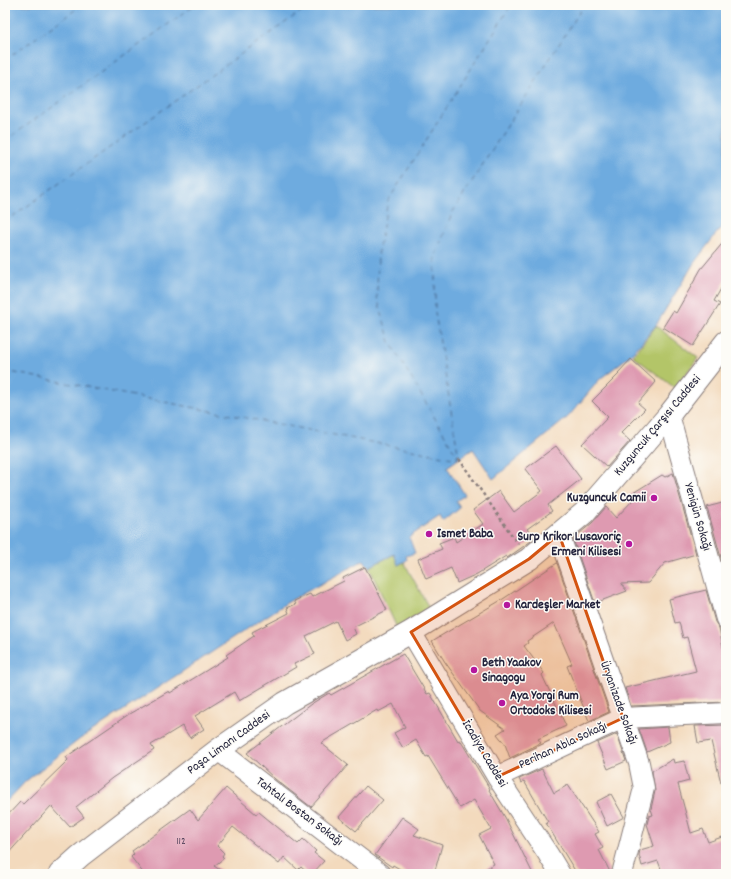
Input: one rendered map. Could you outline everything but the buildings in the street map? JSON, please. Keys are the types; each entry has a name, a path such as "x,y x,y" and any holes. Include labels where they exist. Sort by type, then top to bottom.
{"main road":[{"name":"Kuzguncuk Çarşısı Caddesi","path":"411,632 529,559 584,513 669,415 726,342"},
{"name":"Paşa Limanı Caddesi","path":"60,874 80,856 218,750 285,702 411,632"}],"street":[{"name":"Yenigün Sokağı","path":"669,415 726,619"},
{"name":"Üryanizade Sokağı","path":"559,534 639,763 644,788 622,874"},
{"name":"İcadiye Caddesi","path":"411,632 497,777 560,874"},
{"name":"Perihan Abla Sokağı","path":"497,777 623,718 726,713"},
{"name":"Tahtalı Bostan Sokağı","path":"218,750 380,874"},
{"path":"546,874 548,854"}],"path":[{"path":"459,459 529,559"}],"highlighted area":[{"path":"559,534 623,718 497,777 411,632 529,559"}],"green space":[{"path":"656,326 698,358 675,388 633,356"},
{"path":"395,554 398,565 404,562 429,608 397,628 369,567"}],"water":[{"path":"5,5 726,5 726,221 694,263 656,325 632,354 600,379 568,417 493,479 473,449 447,467 465,495 456,501 460,508 443,522 440,516 409,537 415,553 406,556 407,560 398,565 394,554 369,567 364,560 288,602 80,739 26,781 5,803"}],"ferry route":[{"path":"5,60 82,5"},
{"path":"5,141 195,5"},
{"path":"5,222 310,5"},
{"path":"459,459 390,342 377,297 378,252 388,201 511,5"},
{"path":"459,459 435,312 435,257 452,213 584,5"},
{"path":"5,371 458,459"}],"place":[{"name":"Kuzguncuk Camii","path":"654,498"},
{"name":"Ismet Baba","path":"429,534"},
{"name":"Surp Krikor Lusavoriç Ermeni Kilisesi","path":"629,544"},
{"name":"Kardeşler Market","path":"507,605"},
{"name":"Beth Yaakov Sinagogu","path":"474,670"},
{"name":"Aya Yorgi Rum Ortodoks Kilisesi","path":"502,703"}]}
